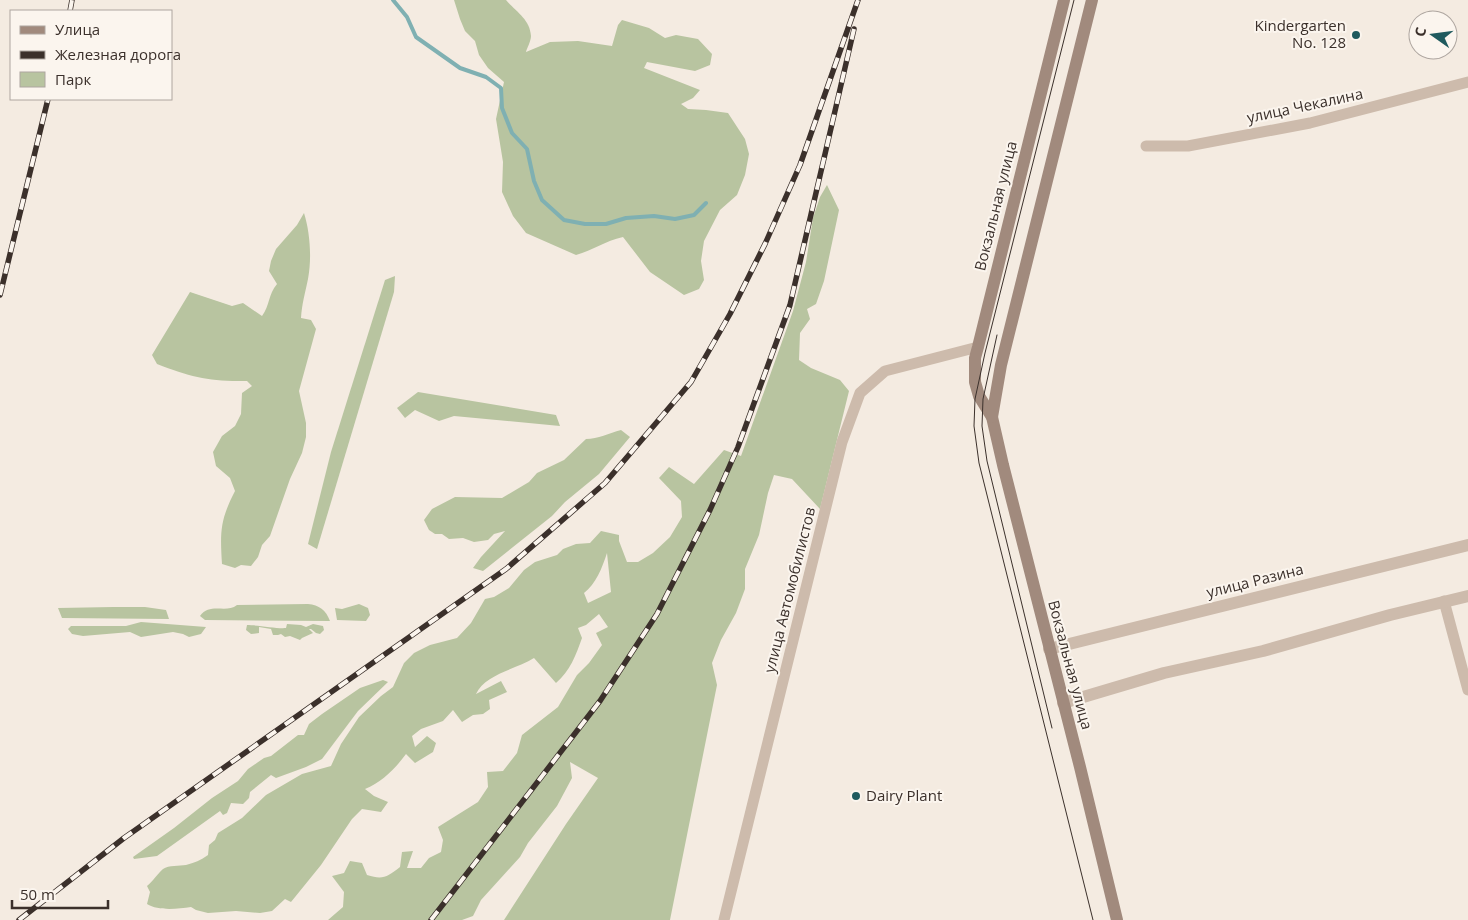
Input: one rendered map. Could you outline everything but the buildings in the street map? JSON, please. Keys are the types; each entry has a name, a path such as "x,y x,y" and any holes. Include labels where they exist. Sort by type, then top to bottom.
{"main road":[{"name":"Вокзальная улица","path":"1064,0 975,358 975,382 979,396 992,418 1117,920"},
{"name":"Вокзальная улица","path":"992,418 1001,365 1092,0"}],"street":[{"name":"улица Чекалина","path":"1146,146 1188,146 1310,122 1468,82"},
{"name":"улица Автомобилистов","path":"724,920 842,442 860,393 885,371 978,347"},
{"name":"улица Разина","path":"1049,649 1468,545"},
{"path":"1064,703 1164,673 1262,651 1390,615 1468,596"},
{"path":"1444,602 1468,690"}],"green space":[{"path":"454,0 506,0 522,16 530,30 531,36 526,52 550,42 578,41 612,46 618,25 622,20 649,28 665,38 676,35 698,39 712,54 710,65 695,71 647,62 644,68 700,90 693,98 681,104 688,109 728,113 745,139 749,154 745,175 737,195 720,210 704,241 701,261 704,280 699,289 684,295 650,272 623,237 576,255 526,233 513,216 502,192 503,162 496,119 504,82 488,68 479,55 475,41 465,31"},
{"path":"827,185 839,210 824,281 816,304 807,309 810,319 800,333 799,360 811,368 840,380 849,391 820,509 792,479 774,475 759,535 745,569 745,589 736,613 721,640 712,663 717,685 670,920 504,920 598,778 570,762 572,778 557,806 528,843 520,857 481,900 473,916 462,920 328,920 343,907 344,892 332,876 344,873 350,861 362,863 367,875 381,877 400,867 402,852 413,851 407,868 421,868 429,858 441,852 443,840 438,827 478,802 488,787 487,772 503,771 517,753 522,735 558,707 577,675 589,663 602,645 596,633 608,627 599,614 586,625 578,628 582,638 577,651 569,668 556,683 534,658 486,681 480,687 476,694 501,681 507,692 489,700 490,709 483,714 473,715 462,722 453,710 443,721 421,729 412,736 415,747 427,736 436,743 433,752 415,763 406,754 388,774 377,783 365,789 374,796 388,802 381,812 362,809 352,819 321,865 291,902 285,899 272,911 260,913 236,911 208,913 191,907 162,909 147,904 150,892 147,886 163,869 171,866 186,865 205,857 208,855 209,845 215,840 218,833 242,818 266,795 302,774 331,766 341,744 359,717 393,687 404,663 414,653 430,645 457,638 471,623 485,599 494,597 509,588 524,570 535,562 557,555 563,549 576,544 590,543 601,531 619,535 619,541 627,562 638,562 653,553 670,537 682,517 681,501 659,478 669,467 694,484 724,450 741,456 793,311 806,262 813,218 820,197","holes":["607,553 611,592 588,603 584,593 601,570"]},
{"path":"304,213 309,237 310,262 301,318 311,320 316,329 299,391 306,423 306,437 302,453 290,479 270,536 262,545 258,557 251,566 241,565 235,568 222,564 221,543 222,526 226,510 235,491 230,478 216,466 213,452 222,436 235,426 241,414 242,393 252,386 247,381 222,381 180,372 157,364 152,355 190,292 232,306 243,303 262,316 277,284 269,271 271,261 276,249 297,225"},
{"path":"395,276 394,292 317,549 308,544 331,452 385,280"},
{"path":"418,392 556,415 560,426 454,416 439,421 415,410 405,418 397,408"},
{"path":"621,430 630,437 599,474 565,502 552,516 483,571 473,568 505,531 494,534 488,540 474,542 463,538 449,539 442,534 435,534 429,530 424,520 432,509 455,497 502,498 529,482 537,473 564,460 586,439"},
{"path":"308,604 322,609 330,621 205,620 200,616 208,610 228,609 237,605"},
{"path":"359,604 368,608 370,615 366,621 337,620 335,608 342,609"},
{"path":"145,607 166,610 169,619 62,618 58,608"},
{"path":"141,622 206,627 201,634 189,637 173,632 141,637 130,632 83,636 72,634 68,629 71,626 126,626"},
{"path":"287,624 306,627 313,624 323,626 324,630 320,634 309,629 313,633 300,640 290,636 285,637 281,634 273,635 271,629 259,627 259,633 251,634 246,630 247,625 286,628"},
{"path":"383,680 388,682 358,711 322,759 276,778 271,775 250,792 249,798 243,804 231,803 227,813 223,815 220,811 157,856 134,859 133,857 238,781 248,769 264,758 271,756 298,735 304,735 309,724 322,714 360,688"}],"waterway":[{"path":"393,0 407,17 416,37 460,68 486,77 501,88 502,108 512,133 527,149 534,181 542,200 564,220 585,224 606,224 626,218 654,216 675,219 694,215 706,203"}],"tram line":[{"path":"1074,0 985,353 975,399 974,426 979,463 1093,920"},
{"path":"997,335 983,399 982,426 987,461 1052,728"}],"railway":[{"path":"70,10 72,0"},
{"path":"19,920 124,838 506,569 605,483 691,382 730,314 765,244 800,165 858,0"},
{"path":"431,920 600,701 657,614 710,510 738,447 790,305 854,29"},
{"path":"0,295 48,100"}],"place":[{"name":"Kindergarten No. 128","path":"1356,35"},
{"name":"Dairy Plant","path":"856,796"}]}
